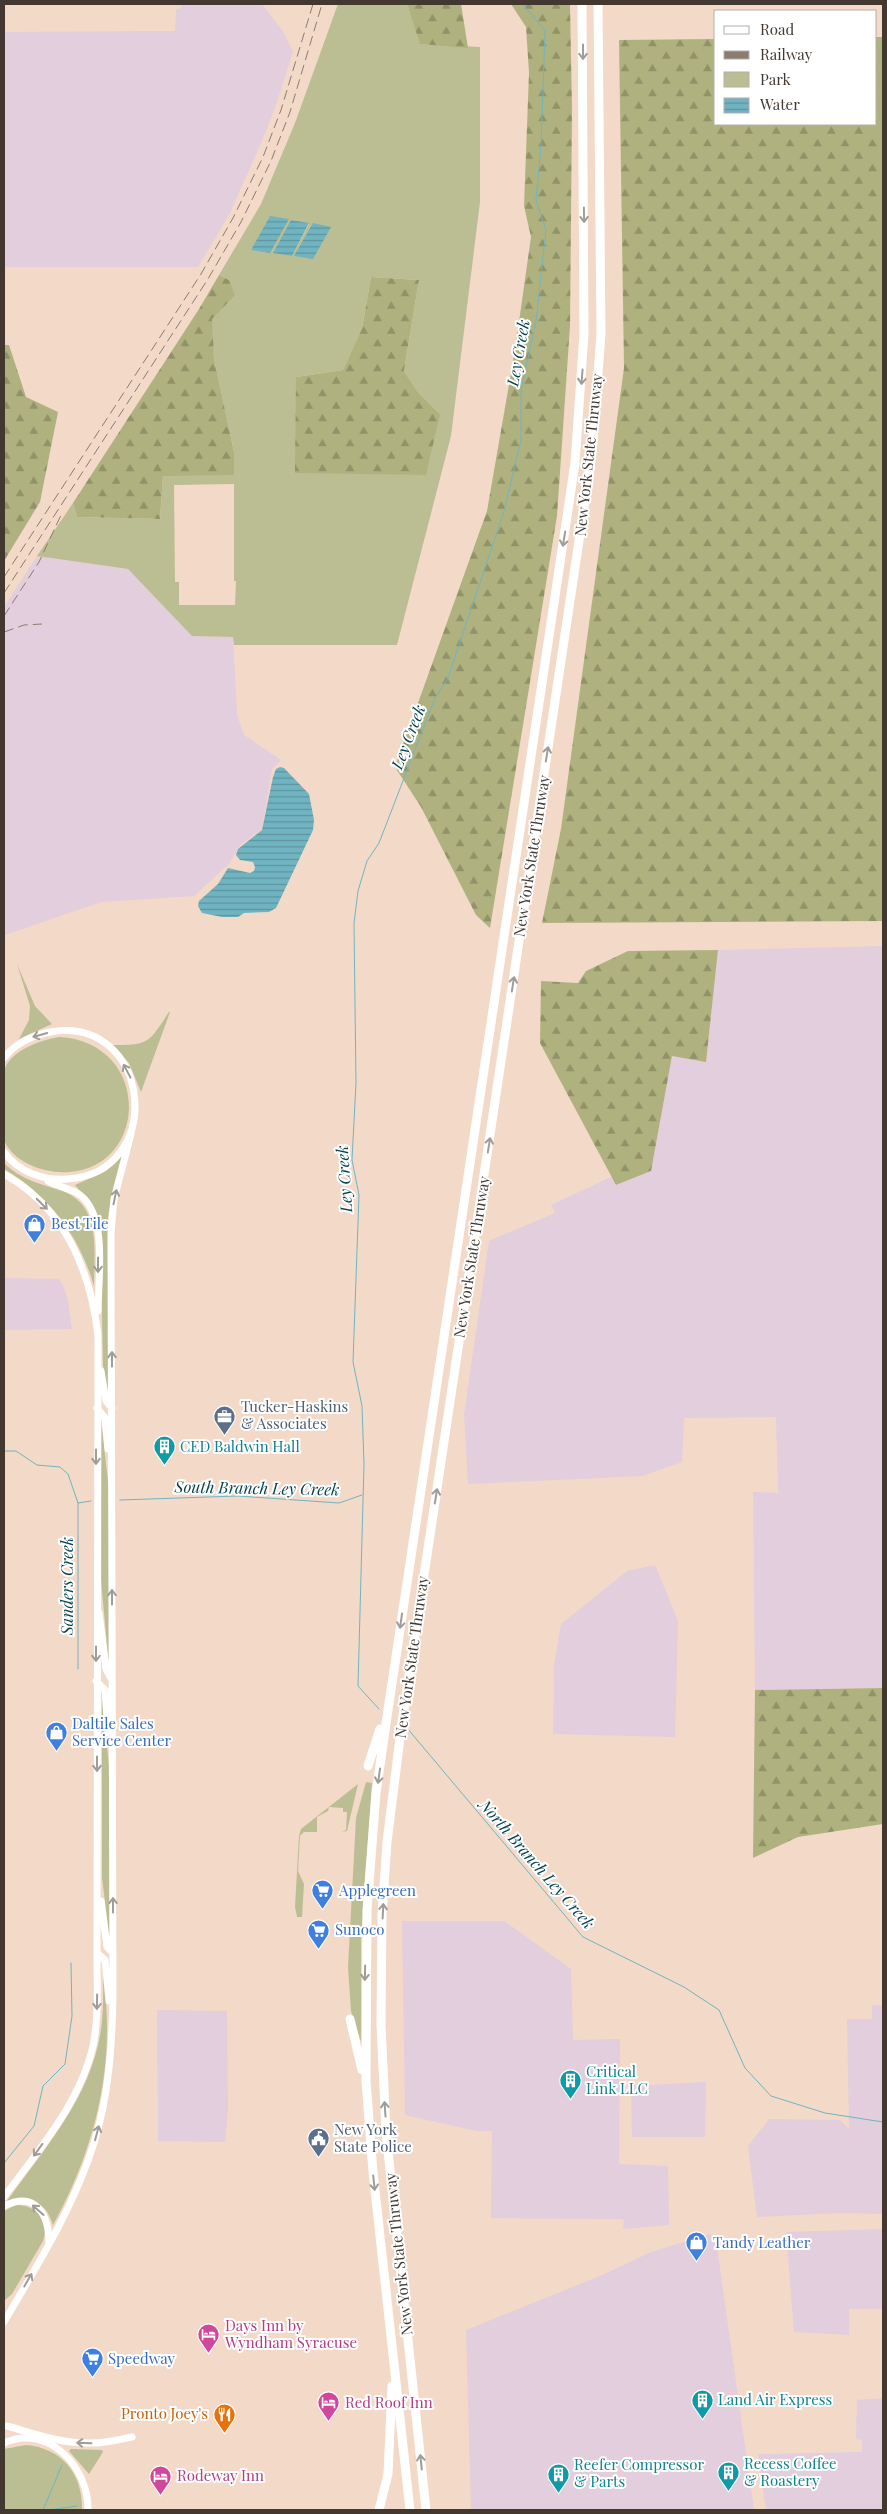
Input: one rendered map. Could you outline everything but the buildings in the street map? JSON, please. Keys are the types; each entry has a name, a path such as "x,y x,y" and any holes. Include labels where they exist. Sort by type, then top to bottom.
{"highway":[{"name":"New York State Thruway","path":"410,2510 373,2172 367,2099 365,2001 367,1910 376,1793 575,463 584,334 582,4"},
{"name":"New York State Thruway","path":"426,2510 396,2235 382,2070 380,1978 387,1842 404,1704 592,454 600,334 598,4"},
{"path":"368,1766 388,1710"},
{"path":"350,2019 367,2099"},
{"path":"379,2510 390,2456 393,2356"}],"main road":[{"path":"4,1058 29,1038 42,1034 62,1030 94,1037 119,1057 131,1077 136,1118 114,1199 112,1216 113,1953 112,2031 106,2092 95,2142 70,2205 4,2322"},
{"path":"41,1177 57,1180 76,1178 99,1170 111,1161 131,1134"},
{"path":"4,1154 22,1169 76,1193 93,1209 98,1229 96,1408 97,1953 94,2034 83,2077 70,2104 4,2198"},
{"path":"4,1174 40,1202 57,1220 70,1240 80,1259 90,1288 98,1335"},
{"path":"98,1356 106,1401 112,1408"},
{"path":"96,1408 103,1413 105,1418 112,1474"},
{"path":"96,1594 106,1669 112,1680"},
{"path":"96,1680 105,1690 112,1763"},
{"path":"97,1876 108,1947 113,1953"},
{"path":"97,1953 104,1960 112,2031"},
{"path":"4,2206 12,2202 22,2202 34,2205 43,2212 49,2226 49,2244"},
{"path":"5,2425 73,2442 97,2443 132,2437"},
{"path":"5,2425 36,2440"},
{"path":"4,2443 20,2439 50,2443 71,2460 84,2483 88,2510"}],"shaded area":[{"path":"182,4 262,4 284,33 293,52 275,108 261,143 230,213 198,267 4,267 4,32 175,31 176,10 181,8"},
{"path":"37,556 128,569 192,636 233,637 237,715 244,735 281,760 272,769 262,829 240,845 229,864 194,896 101,902 5,935 4,607"},
{"path":"883,946 883,1688 755,1690 753,1492 778,1493 776,1417 684,1418 682,1462 642,1476 468,1484 464,1415 489,1241 555,1213 551,1205 611,1177 616,1185 651,1171 672,1056 706,1061 718,950"},
{"path":"4,1278 59,1279 68,1301 72,1329 4,1330"},
{"path":"655,1565 678,1621 675,1737 553,1734 554,1665 561,1624 627,1571"},
{"path":"402,1921 504,1921 571,1969 573,2040 620,2039 619,2164 668,2166 669,2225 623,2229 624,2219 491,2218 492,2131 477,2131 405,2115"},
{"path":"872,2005 883,2006 883,2214 840,2213 757,2217 748,2146 769,2119 840,2120 849,2129 847,2019 872,2019"},
{"path":"157,2010 227,2011 228,2108 225,2142 158,2141"},
{"path":"706,2082 705,2137 632,2137 631,2086"},
{"path":"883,2229 883,2309 849,2309 849,2335 794,2332 786,2232"},
{"path":"710,2234 716,2240 754,2510 471,2510 466,2330 600,2276 651,2252"},
{"path":"883,2398 883,2510 766,2510 758,2454 862,2452 862,2440 856,2439 857,2400"}],"green space":[{"path":"338,4 407,4 421,44 480,47 480,202 451,436 397,645 234,645 233,637 192,636 128,569 37,556 73,503 77,517 160,519 163,476 234,452 214,358 211,318 229,280 219,275 261,204 295,123","holes":["291,220 309,224 292,256","371,277 419,280 404,371 418,392 440,414 296,377 343,370 362,328","234,484 235,605 179,605 179,582 175,582 174,485"]},
{"path":"407,4 461,4 468,48 420,44"},
{"path":"511,4 570,4 572,110 570,326 557,516 490,928 476,915 421,807 395,767 487,511 515,350 531,237 524,206 529,73 526,27"},
{"path":"877,37 883,37 883,921 542,923 561,829 624,368 619,40 714,39 714,125 877,125"},
{"path":"219,275 229,280 235,295 212,319 214,358 234,452 234,475 163,476 160,519 77,517 73,503"},
{"path":"371,277 419,280 404,371 418,392 440,414 426,475 295,473 296,377 343,370 362,328"},
{"path":"4,345 9,345 26,397 58,412 40,502 4,561"},
{"path":"718,950 706,1062 672,1056 651,1171 616,1185 540,1043 541,981 578,983 586,971 628,951"},
{"path":"17,964 35,1006 52,1024 19,1039 29,1020 30,1006"},
{"path":"169,1012 141,1092 129,1063 111,1045 141,1043 151,1037"},
{"path":"59,1037 89,1044 111,1059 124,1080 129,1104 126,1128 115,1149 96,1165 69,1172 41,1169 22,1161 8,1148 3,1132 3,1080 7,1065 18,1052 43,1041"},
{"path":"124,1153 112,1194 108,1216 108,1395 103,1365 100,1226 94,1208 75,1185 106,1171"},
{"path":"4,1163 17,1174 75,1198 84,1207 90,1218 93,1231 94,1286 80,1251 61,1219 35,1191 4,1169"},
{"path":"101,1420 109,1490 109,1667 101,1580"},
{"path":"883,1688 883,1824 798,1837 753,1858 755,1690"},
{"path":"102,1693 110,1777 110,1941 102,1878"},
{"path":"366,1782 372,1783 361,1939 361,2042 351,2011 348,1967 356,1818"},
{"path":"358,1784 347,1831 342,1832 346,1830 347,1812 343,1812 343,1808 329,1807 328,1811 317,1817 317,1832 304,1832 300,1836 298,1871 304,1884 302,1917 297,1917 295,1907 299,1836 301,1829"},
{"path":"103,1965 106,1978 107,2032 102,2090 88,2145 78,2172 53,2225 46,2210 36,2203 30,2201 7,2201 51,2141 77,2100 87,2078 96,2054 101,2030"},
{"path":"16,2205 30,2208 40,2215 45,2227 45,2233 43,2241 12,2294 4,2301 4,2211"},
{"path":"26,2445 50,2451 68,2465 79,2485 82,2510 4,2510 4,2449"},
{"path":"71,2449 102,2450 103,2452 89,2474 69,2451"}],"water":[{"path":"270,216 289,219 270,253 251,250"},
{"path":"291,220 309,223 292,256 273,253"},
{"path":"313,223 331,227 313,259 294,256"},
{"path":"284,768 309,794 314,820 313,830 276,908 269,912 244,913 238,917 222,917 202,913 198,906 199,901 218,884 228,868 250,873 254,871 253,862 240,860 236,855 238,849 262,830 273,777 276,769"}],"waterway":[{"name":"Ley Creek","path":"379,1709 358,1686 364,1464 362,1406 353,1362 359,1195 352,1160 356,1083 354,923 358,891 367,861 379,843 435,698 448,678 504,511 521,440 521,390 536,321 546,230 536,200 541,146 545,31 523,4"},
{"name":"South Branch Ley Creek","path":"4,1451 16,1451 37,1465 60,1467 68,1474 78,1503 91,1501"},
{"name":"South Branch Ley Creek","path":"120,1500 238,1496 339,1503 362,1495"},
{"name":"Sanders Creek","path":"78,1503 78,1669"},
{"name":"North Branch Ley Creek","path":"407,1728 583,1937 684,1987 719,2010 745,2068 771,2096 825,2113 883,2122"},
{"name":"Sanders Creek","path":"4,2163 34,2126 43,2086 65,2064 72,2016 71,1963"},
{"path":"43,2510 62,2465"},
{"path":"49,2510 77,2506"}],"railway":[{"path":"4,577 201,274 233,218 263,157 281,110 313,4"},
{"path":"4,593 208,279 241,222 271,161 290,112 322,4"},
{"path":"4,616 39,562 62,513"},
{"path":"4,632 24,625 42,624"}],"place":[{"name":"Best Tile","path":"35,1243"},
{"name":"Tucker-Haskins & Associates","path":"225,1435"},
{"name":"CED Baldwin Hall","path":"164,1466"},
{"name":"Daltile Sales Service Center","path":"56,1752"},
{"name":"Applegreen","path":"323,1910"},
{"name":"Sunoco","path":"319,1949"},
{"name":"Critical Link LLC","path":"570,2100"},
{"name":"New York State Police","path":"318,2158"},
{"name":"Tandy Leather","path":"697,2262"},
{"name":"Days Inn by Wyndham Syracuse","path":"209,2354"},
{"name":"Speedway","path":"92,2378"},
{"name":"Land Air Express","path":"702,2419"},
{"name":"Red Roof Inn","path":"329,2422"},
{"name":"Pronto Joey's","path":"224,2433"},
{"name":"Recess Coffee & Roastery","path":"728,2492"},
{"name":"Reefer Compressor & Parts","path":"558,2493"},
{"name":"Rodeway Inn","path":"161,2495"}]}
